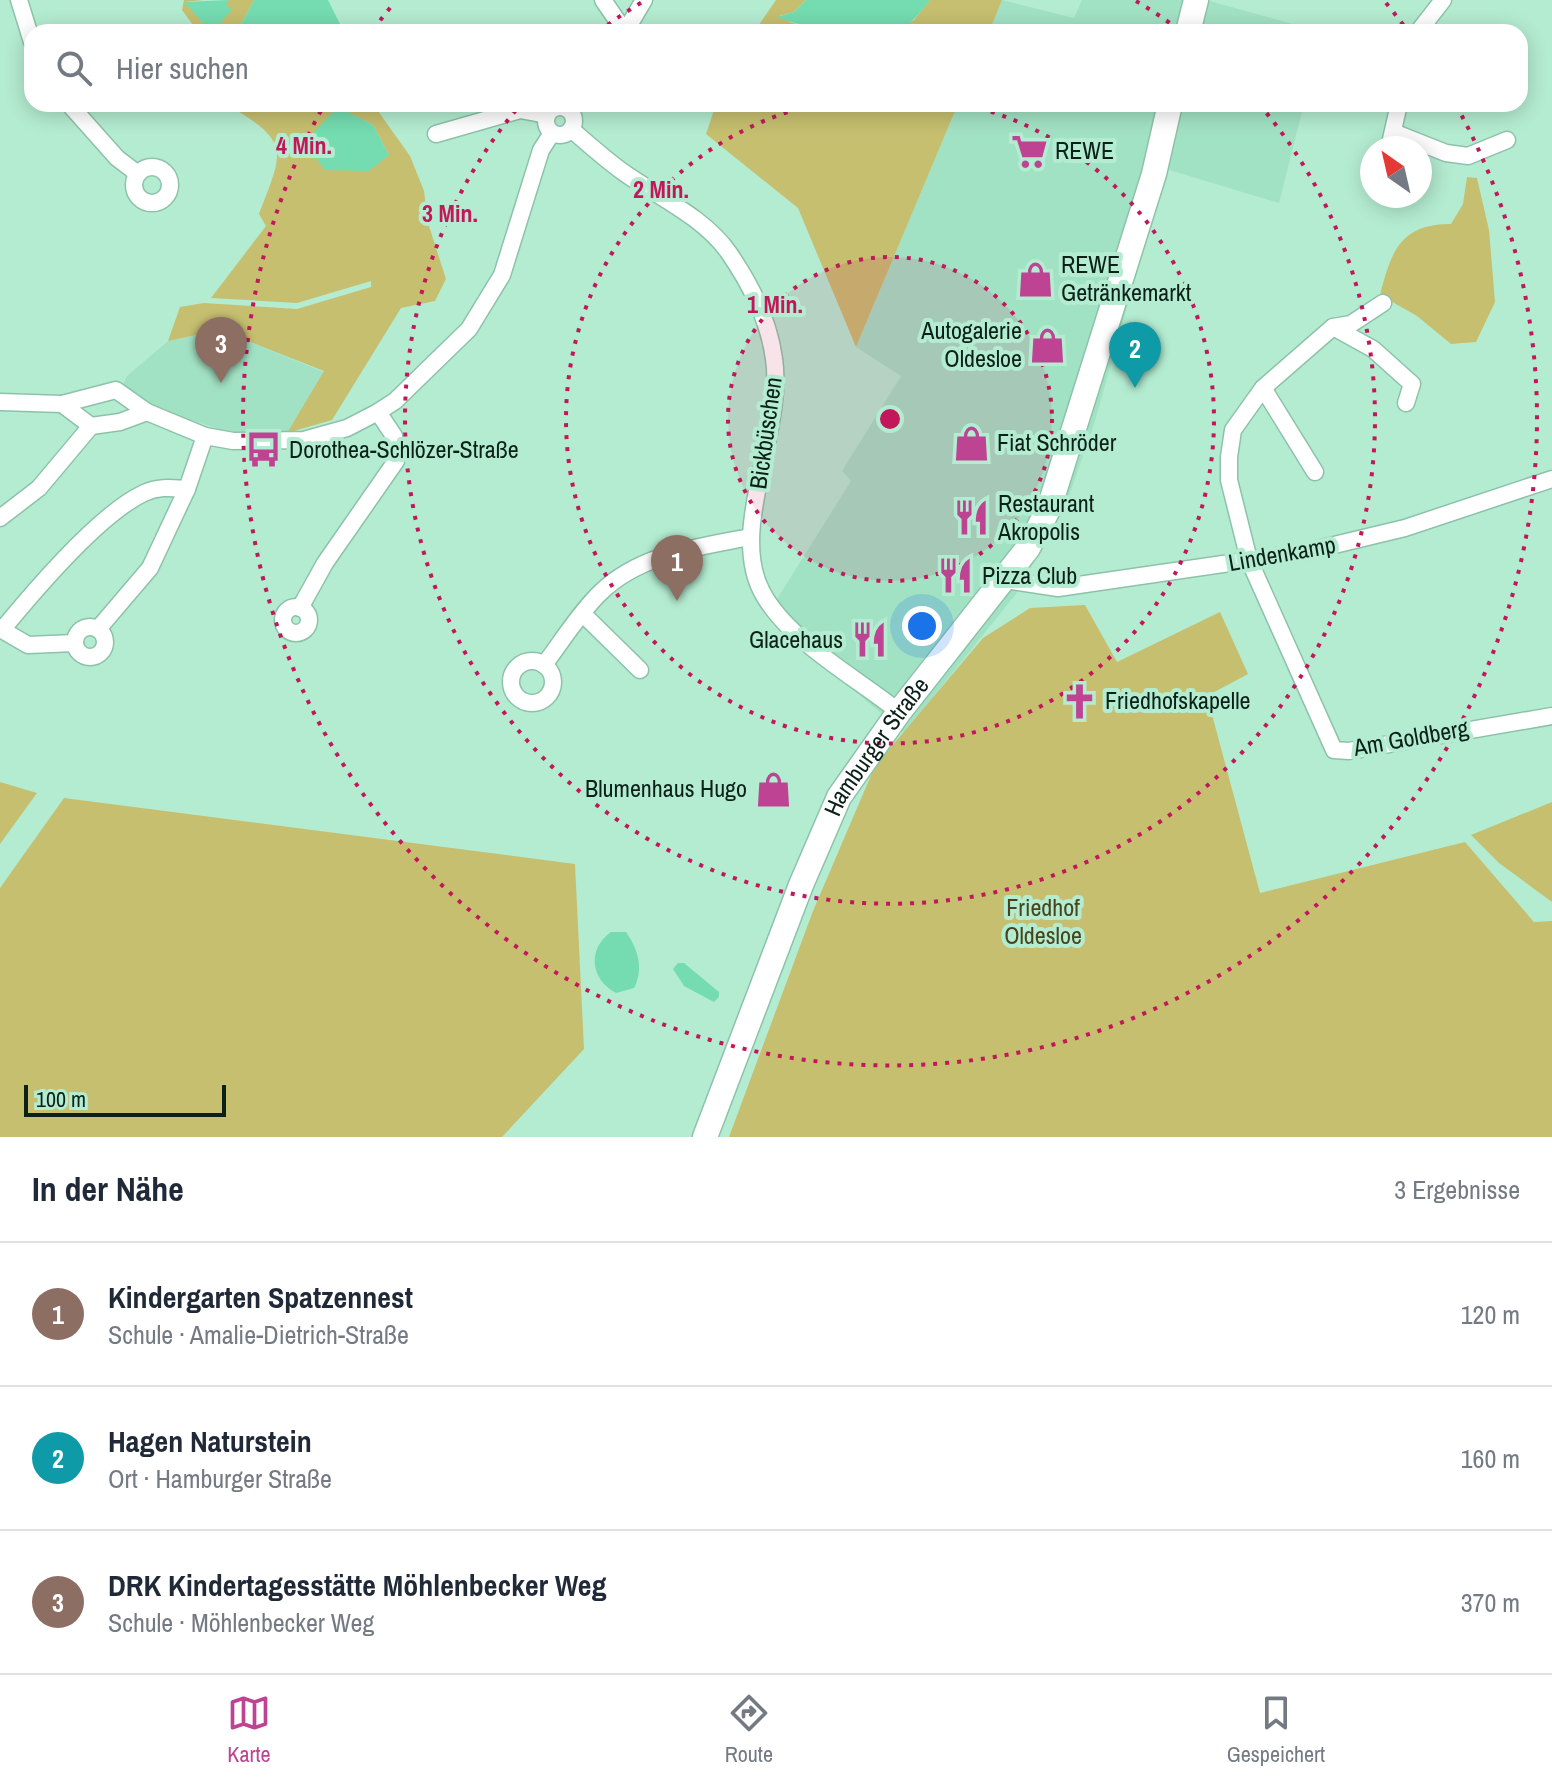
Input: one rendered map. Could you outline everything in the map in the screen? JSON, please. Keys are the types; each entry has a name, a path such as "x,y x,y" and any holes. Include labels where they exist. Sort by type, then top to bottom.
{"main road":[{"path":"1190,24 1196,0"},
{"name":"Hamburger Straße","path":"705,1137 820,838 839,797 899,712 1028,548 1062,473 1154,174 1168,112"}],"street":[{"path":"19,0 26,24"},
{"path":"603,0 620,24"},
{"path":"630,24 644,0"},
{"path":"1424,24 1443,0"},
{"path":"76,112 117,158 138,174"},
{"path":"436,134 513,112"},
{"path":"531,112 547,115"},
{"path":"550,112 546,125 552,133 564,135 571,129 573,117 569,112"},
{"path":"1392,136 1397,112"},
{"name":"Bickbüschen","path":"571,129 624,172 711,234 734,260 764,317 775,359 774,409 750,537 761,591 783,622 899,712"},
{"path":"0,402 62,404 116,390 147,412 205,436 264,443 304,440 347,428 395,401 469,329 502,275 541,150 552,133"},
{"path":"1432,150 1468,156 1507,140"},
{"path":"1249,560 1229,480 1233,430 1263,388 1333,327 1351,324 1383,303"},
{"path":"1333,327 1373,349 1412,384 1406,403"},
{"path":"1263,388 1315,472"},
{"path":"62,404 91,426"},
{"path":"0,518 39,488 91,426 120,422 147,412"},
{"path":"300,608 325,563 396,461 394,436 378,412"},
{"path":"98,629 150,568 187,489 205,436"},
{"name":"Lindenkamp","path":"1005,580 1058,588 1305,552 1405,528 1552,479"},
{"path":"75,643 28,645 2,630 41,583 127,502 163,487 187,489"},
{"path":"544,665 601,592 634,568 674,553 750,537"},
{"name":"Am Goldberg","path":"1249,560 1334,750 1349,751 1552,716"},
{"path":"584,615 640,670"},
{"path":"89,627 98,629 105,642 97,655 82,655 75,643 80,631 89,627"}],"shaded area":[{"path":"229,0 226,5 232,10 220,23 203,23 184,2"},
{"path":"254,0 328,0 340,24 241,24"},
{"path":"806,0 930,0 908,24 800,24 777,17 794,12"},
{"path":"1002,0 1074,18 1082,0 1206,0 1292,24 992,24"},
{"path":"333,112 348,112 373,125 389,155 369,171 325,170 309,150 313,133"},
{"path":"955,112 1302,112 1279,203 1166,169 1095,421 1066,505 1016,594 904,733 767,615 851,481 842,471 901,376 856,347"},
{"path":"220,330 324,372 287,433 233,434 158,409 121,389 127,376 168,341"},
{"path":"611,932 626,932 634,945 639,966 634,988 616,993 601,980 595,964 598,947"},
{"path":"678,963 684,963 719,992 719,997 714,1002 684,986 673,969"}],"green space":[{"path":"184,0 203,0 185,2 203,23 229,0 254,0 241,24 192,24 182,10"},
{"path":"776,0 806,0 794,12 779,16 797,24 760,24"},
{"path":"930,0 1002,0 992,24 907,24"},
{"path":"239,112 336,112 368,171 389,155 373,125 347,112 379,112 410,156 424,191 428,223 446,279 435,301 401,308 332,420 287,433 324,371 220,330 168,341 180,307 204,303 297,309 371,287 371,281 297,303 211,298 266,226 259,214 274,175 276,149 272,138"},
{"path":"713,112 955,112 856,347 798,208 706,134"},
{"path":"1467,177 1477,178 1489,230 1495,302 1476,342 1451,344 1417,316 1380,295 1400,243 1420,229 1451,224 1463,204"},
{"name":"Friedhof Oldesloe","path":"1085,605 1117,662 1220,612 1248,674 1207,696 1260,893 1465,842 1534,922 1552,921 1552,1137 729,1137 813,911 875,766 983,638 1030,608"},
{"path":"0,782 37,793 0,844"},
{"path":"64,798 575,864 584,1049 502,1137 0,1137 0,888"},
{"path":"1552,802 1552,902 1499,863 1471,835"}],"place":[{"name":"REWE","path":"1029,151"},
{"name":"REWE Getränkemarkt","path":"1035,279"},
{"name":"Autogalerie Oldesloe","path":"1048,345"},
{"name":"DRK Kindertagesstätte Möhlenbecker Weg","path":"221,383"},
{"name":"Hagen Naturstein","path":"1135,388"},
{"name":"Fiat Schröder","path":"971,443"},
{"name":"Dorothea-Schlözer-Straße","path":"263,450"},
{"name":"Restaurant Akropolis","path":"972,518"},
{"name":"Pizza Club","path":"956,576"},
{"name":"Kindergarten Spatzennest","path":"677,601"},
{"name":"Glacehaus","path":"869,640"},
{"name":"Friedhofskapelle","path":"1079,701"},
{"name":"Blumenhaus Hugo","path":"773,789"}]}
